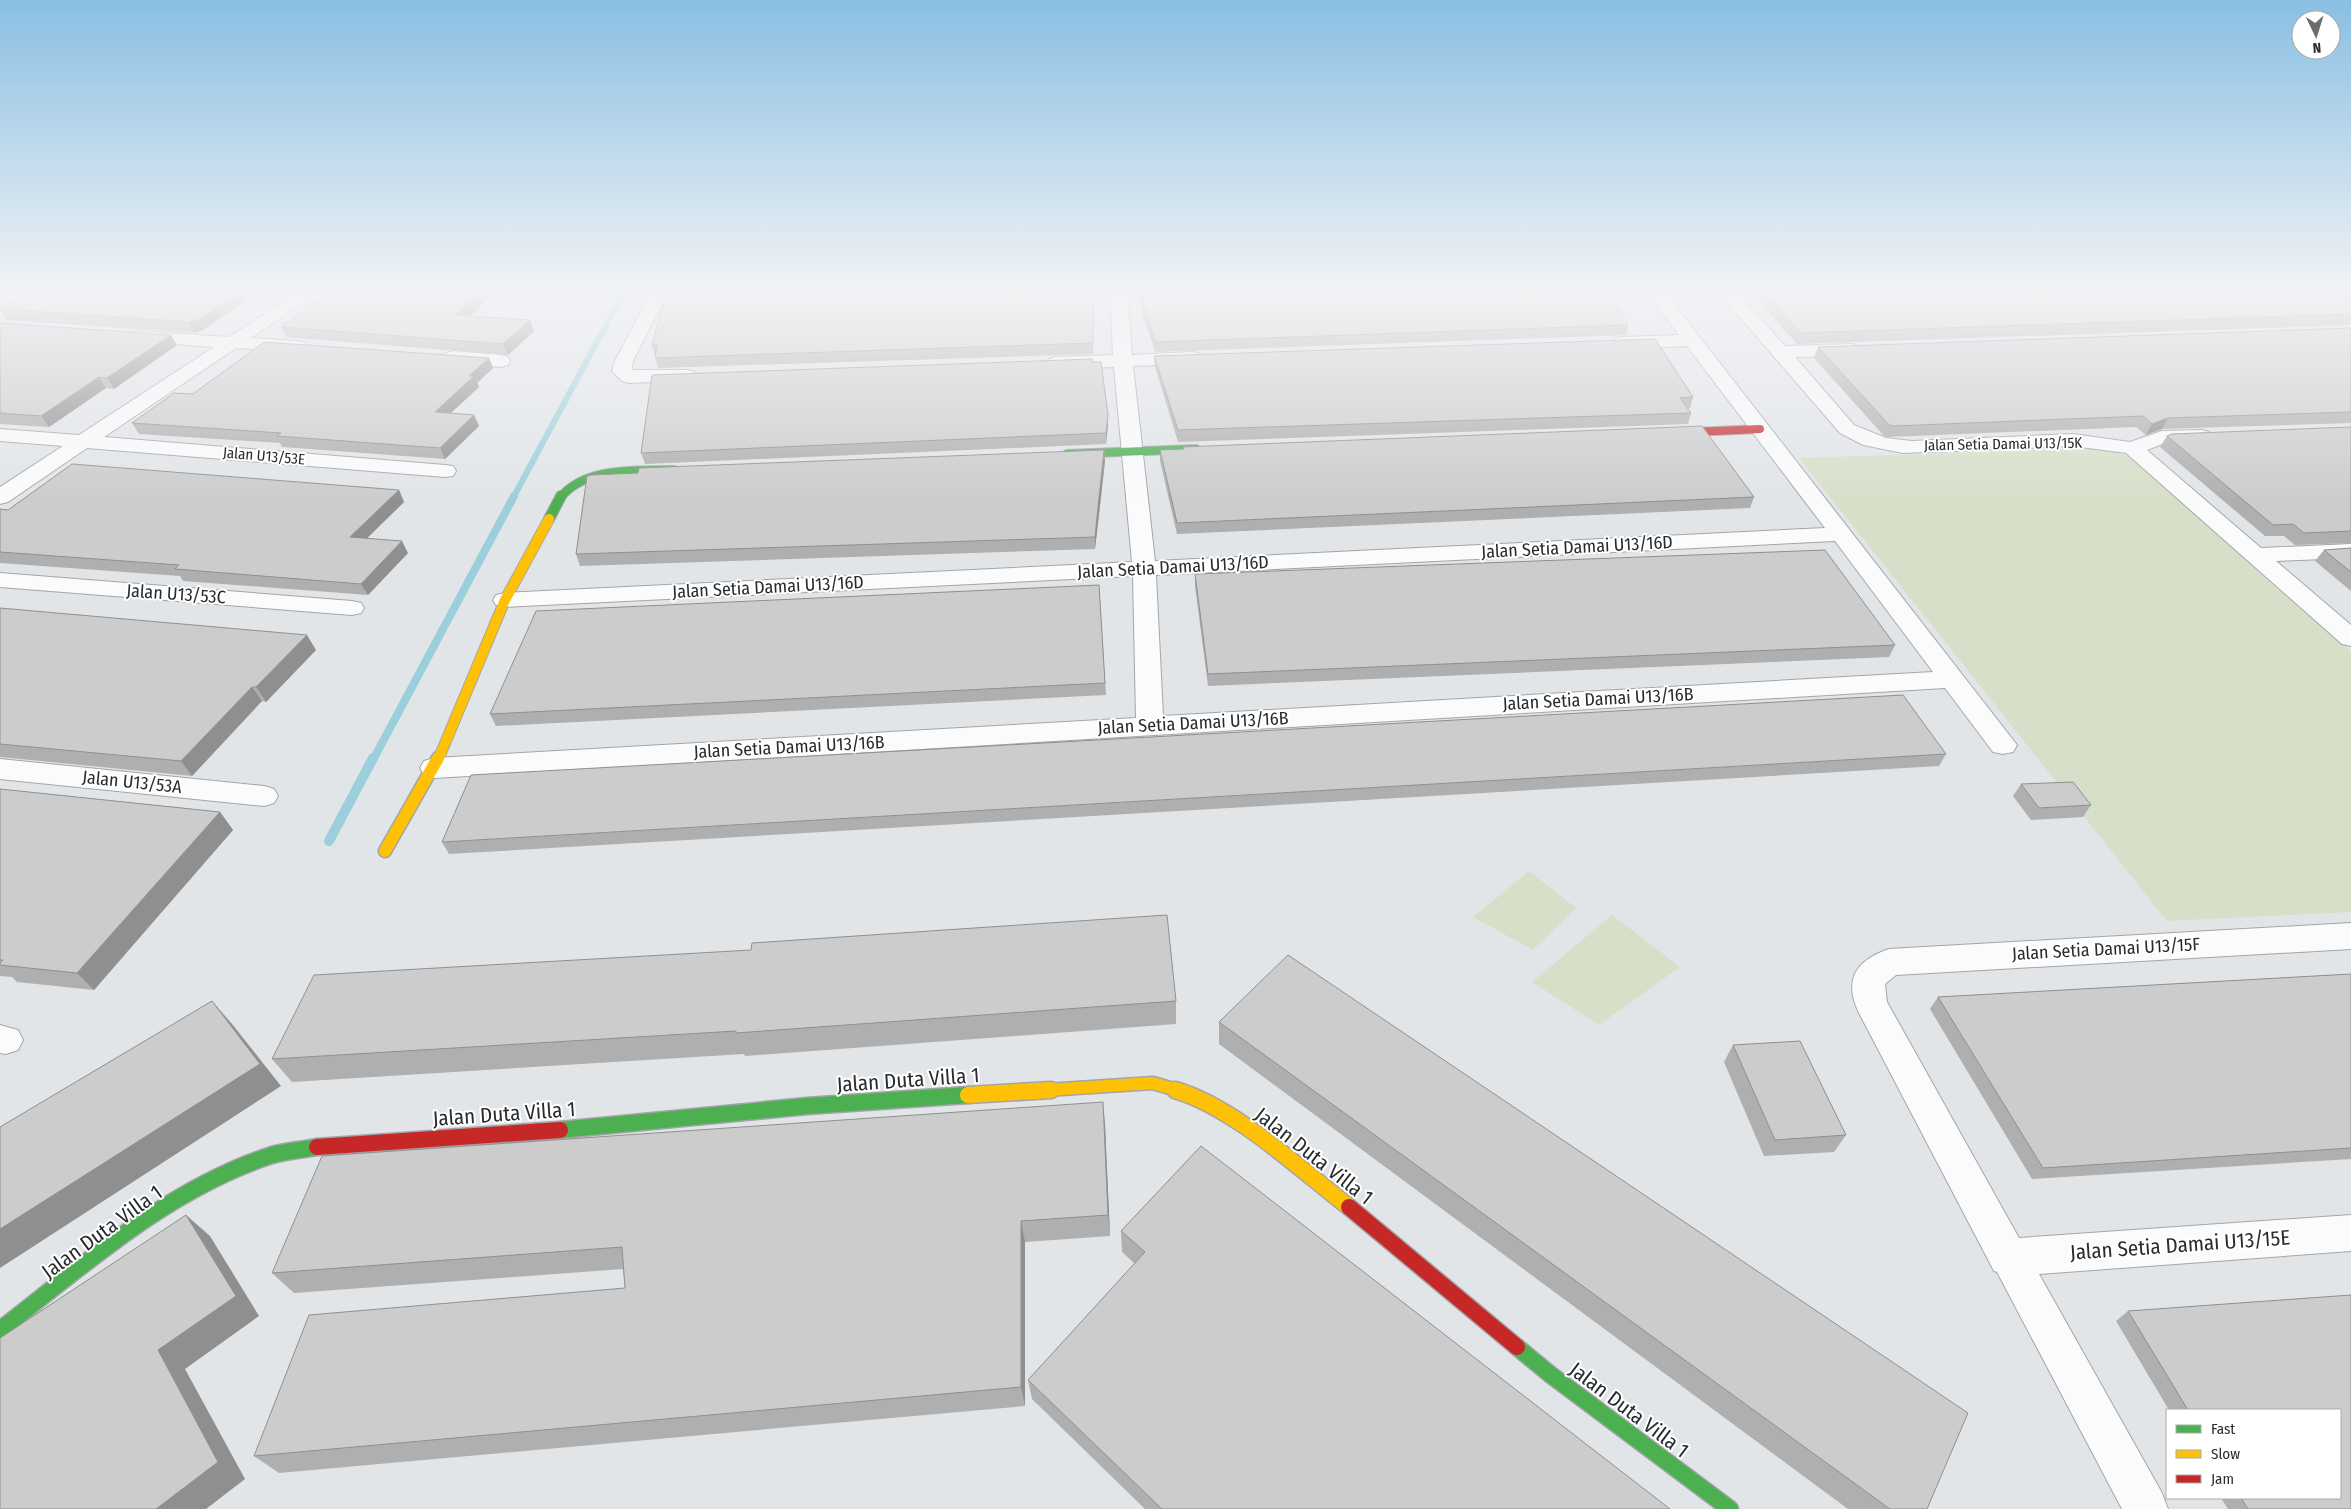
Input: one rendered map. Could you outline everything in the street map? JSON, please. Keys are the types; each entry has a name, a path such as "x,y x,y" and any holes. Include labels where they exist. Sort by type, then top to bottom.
{"street":[{"path":"0,497 205,360"},
{"path":"493,360 501,361"},
{"path":"624,360 622,371 629,377 710,376"},
{"path":"1034,364 1140,360"},
{"path":"1708,360 2004,745"},
{"name":"Jalan Setia Damai U13/15K","path":"1787,360 1847,430 1862,439 1893,446 2073,440 2132,448 2162,437 2222,435"},
{"path":"1123,361 1144,568 1150,726"},
{"path":"1660,433 1760,429"},
{"name":"Jalan U13/53E","path":"0,435 445,471"},
{"path":"1052,455 1212,448"},
{"path":"2132,448 2351,638"},
{"path":"386,851 434,768 506,600 562,494 577,483 605,473 685,470"},
{"name":"Jalan Setia Damai U13/16D","path":"506,600 1840,534"},
{"path":"2255,555 2351,551"},
{"name":"Jalan U13/53C","path":"0,580 352,608"},
{"name":"Jalan Setia Damai U13/16B","path":"434,768 1953,678"},
{"name":"Jalan U13/53A","path":"0,769 264,796"},
{"name":"Jalan Setia Damai U13/15F","path":"2008,1258 1871,1003 1868,979 1889,962 2351,936"},
{"name":"Jalan Duta Villa 1","path":"0,1330 152,1216 211,1179 261,1158 304,1148 569,1129 807,1106 1106,1085 1152,1084 1197,1096 1245,1126 1370,1223 1551,1375 1730,1509"},
{"name":"Jalan Setia Damai U13/15E","path":"2008,1258 2351,1233"},
{"path":"2008,1258 2146,1509"}],"green space":[{"path":"2090,448 2113,451 2131,458 2351,651 2351,912 2167,921 1799,458"},
{"path":"1529,871 1576,908 1533,950 1473,917"},
{"path":"1612,915 1680,967 1599,1025 1532,982"}],"building":[{"path":"0,360 133,360 107,378 99,377 41,416 0,413"},
{"path":"239,360 486,360 469,376 474,376 435,412 474,415 440,448 276,436 281,433 132,423 174,393 193,394"},
{"path":"1092,360 1092,362 1101,362 1108,415 1106,433 641,453 652,375"},
{"path":"1155,360 1669,360 1693,397 1680,398 1691,413 1178,430"},
{"path":"1830,360 2351,360 2351,412 2168,418 2152,424 2143,416 1889,425"},
{"path":"1702,426 1754,497 1177,523 1160,450 1184,449 1183,447"},
{"path":"2351,427 2351,531 2304,533 2293,524 2273,525 2167,436 2172,434"},
{"path":"1104,450 1095,537 576,554 587,476 591,475 638,473 639,468"},
{"path":"72,464 399,490 350,537 402,541 361,584 175,569 179,565 0,552 0,509 8,510"},
{"path":"2351,548 2351,572 2324,550"},
{"path":"1825,550 1895,645 1208,674 1195,574"},
{"path":"1099,585 1105,683 490,714 536,611"},
{"path":"0,608 307,635 256,687 252,687 181,761 0,744"},
{"path":"1903,695 1946,754 442,842 471,775"},
{"path":"2073,782 2091,805 2039,808 2021,784"},
{"path":"0,789 220,812 77,973 0,965 3,960 0,960"},
{"path":"1167,915 1176,1001 736,1033 736,1031 272,1059 314,975 751,950 752,943"},
{"path":"1288,955 1968,1413 1927,1509 1890,1509 1219,1022"},
{"path":"2351,974 2351,1148 2043,1168 1938,997"},
{"path":"212,1001 260,1064 0,1229 0,1127"},
{"path":"1800,1041 1846,1135 1775,1140 1733,1045"},
{"path":"1103,1102 1108,1215 1021,1221 1021,1387 254,1456 309,1315 625,1288 622,1247 272,1273 322,1156"},
{"path":"1201,1146 1670,1509 1162,1509 1028,1380 1145,1252 1121,1231"},
{"path":"186,1215 236,1296 158,1350 218,1462 156,1509 0,1509 0,1338"},
{"path":"2351,1295 2351,1509 2248,1509 2242,1499 2341,1499 2341,1409 2187,1409 2128,1311"}],"waterway":[{"path":"513,498 587,360"},
{"path":"373,760 514,496"},
{"path":"329,841 373,758"}],"traffic: fast":[{"path":"1067,454 1196,449"},
{"path":"549,519 562,495 573,486 586,480 600,475 631,471 674,470"},
{"path":"560,1130 807,1106 968,1095"},
{"path":"0,1330 108,1245 190,1191 232,1170 274,1154 317,1147"},
{"path":"1517,1347 1551,1375 1730,1509"}],"traffic: slow":[{"path":"385,851 434,768 505,600 549,519"},
{"path":"968,1095 1153,1083 1197,1096 1245,1126 1349,1207"}],"traffic: jam":[{"path":"1669,433 1760,429"},
{"path":"317,1147 560,1130"},
{"path":"1349,1207 1517,1347"}]}
